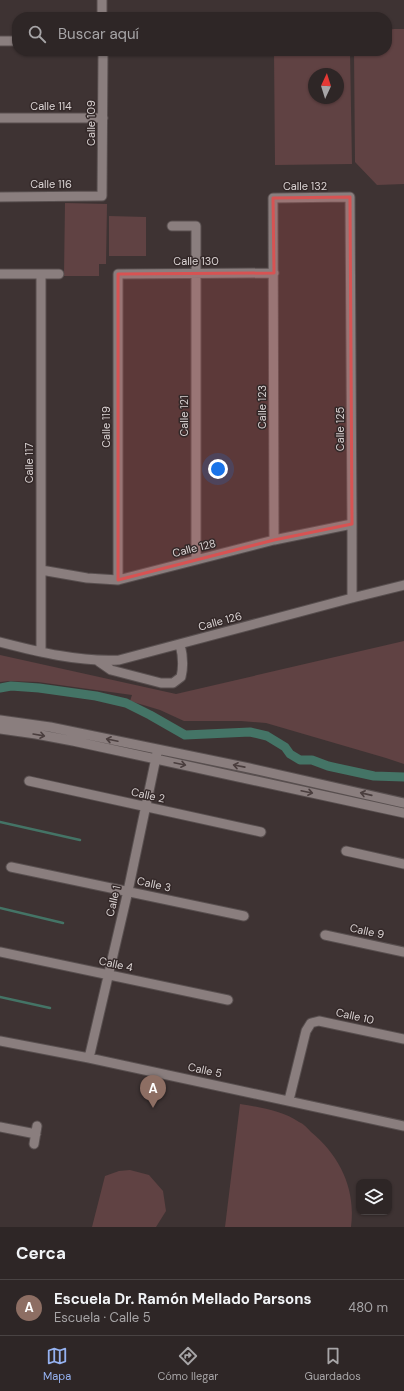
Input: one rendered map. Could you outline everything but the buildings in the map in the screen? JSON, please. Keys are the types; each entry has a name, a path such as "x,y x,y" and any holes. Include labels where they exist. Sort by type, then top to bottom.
{"street":[{"path":"102,0 102,12"},
{"path":"0,41 12,41"},
{"name":"Calle 109","path":"102,196 103,56"},
{"name":"Calle 114","path":"0,118 103,118"},
{"name":"Calle 116","path":"0,197 102,196"},
{"name":"Calle 132","path":"274,273 273,198 350,197 350,260"},
{"name":"Calle 121","path":"172,226 196,226 196,560"},
{"name":"Calle 125","path":"350,260 352,598"},
{"name":"Calle 130","path":"118,274 274,273"},
{"name":"Calle 123","path":"274,273 274,540"},
{"path":"0,274 58,274"},
{"name":"Calle 117","path":"41,274 41,652"},
{"name":"Calle 119","path":"118,274 118,580"},
{"name":"Calle 128","path":"42,570 88,578 118,580 274,540 352,524"},
{"name":"Calle 126","path":"0,642 41,652 98,661 119,660 404,585"},
{"path":"98,661 111,670 161,683 173,682 181,677 183,668 183,655 180,644"},
{"path":"0,720 50,727 404,813"},
{"path":"0,729 249,768 404,803"},
{"name":"Calle 1","path":"89,1058 128,891 157,754"},
{"name":"Calle 2","path":"29,781 261,832"},
{"path":"346,851 404,864"},
{"name":"Calle 3","path":"11,866 244,916"},
{"name":"Calle 9","path":"325,935 404,952"},
{"name":"Calle 4","path":"0,952 228,1000"},
{"name":"Calle 10","path":"289,1100 306,1031 311,1023 319,1021 404,1039"},
{"name":"Calle 5","path":"0,1041 289,1100 404,1126"},
{"path":"0,1127 37,1130 34,1144"}],"highlighted area":[{"path":"350,197 352,524 274,540 118,580 118,274 274,273 273,198"}],"shaded area":[{"path":"392,29 404,29 404,184 377,185 355,162 354,56 392,56"},
{"path":"274,56 350,56 352,164 275,165"},
{"path":"65,203 107,204 106,264 99,264 99,276 64,276"},
{"path":"109,216 146,217 146,256 109,256"},
{"path":"404,641 404,764 266,723 241,721 184,721 160,710 130,701 132,695 38,682 0,682 0,655 176,694"},
{"path":"240,1104 263,1108 293,1118 321,1141 338,1163 344,1174 351,1200 351,1227 225,1227"},
{"path":"130,1170 149,1175 163,1191 166,1211 156,1227 92,1227 105,1176 119,1171"}],"waterway":[{"path":"0,688 11,686 39,688 96,696 126,703 185,735 250,732 267,736 285,747 290,754 300,760 312,760 328,766 374,776 404,777"},
{"path":"0,822 80,840"},
{"path":"0,908 63,923"},
{"path":"0,997 50,1008"}],"place":[{"name":"Escuela Dr. Ramón Mellado Parsons","path":"153,1108"}]}
